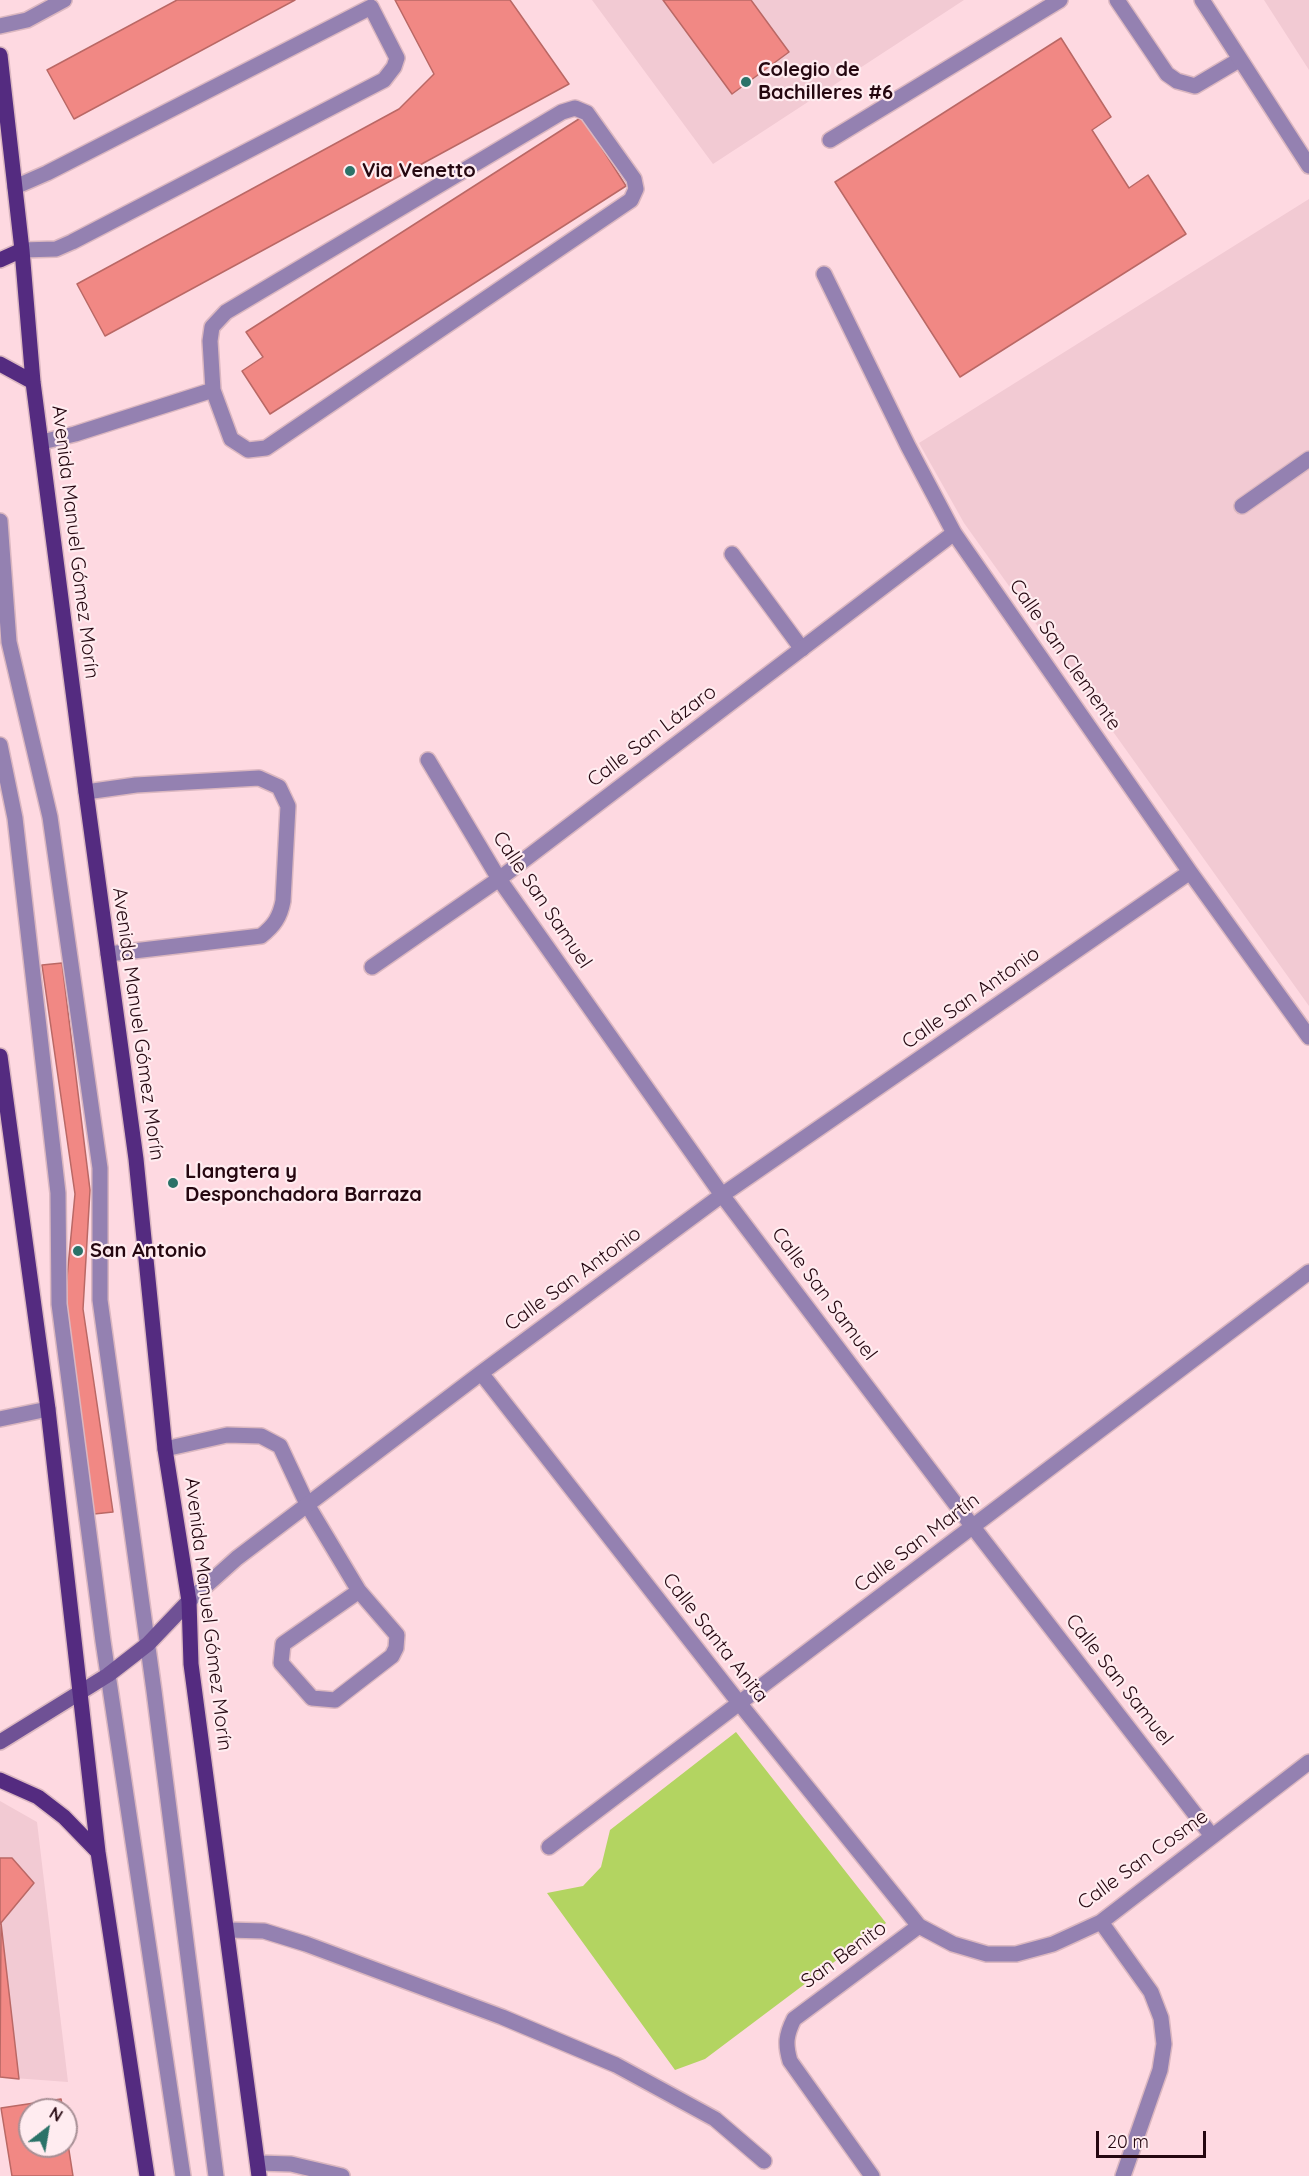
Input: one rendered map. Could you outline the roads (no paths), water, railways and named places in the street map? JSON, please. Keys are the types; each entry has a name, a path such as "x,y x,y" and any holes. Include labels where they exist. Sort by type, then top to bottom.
{"main road":[{"name":"Avenida Manuel Gómez Morín","path":"0,55 22,250 33,382 136,1159 165,1449 189,1601 191,1664 259,2169"},
{"path":"0,260 22,250"},
{"path":"0,364 33,382"},
{"path":"0,1056 48,1409 98,1852 147,2176"},
{"path":"0,1780 38,1797 64,1817 98,1852"}],"street":[{"path":"0,26 27,20 64,0"},
{"path":"830,140 1060,0"},
{"path":"1117,0 1167,74 1177,81 1195,86 1239,60"},
{"path":"1202,0 1309,166"},
{"path":"15,187 47,173 371,7 397,58 394,67 384,80 72,242 56,249 22,250"},
{"path":"575,108 587,113 634,179 636,189 631,200 266,448 248,450 231,439 213,390 210,341 212,327 226,312 562,112 575,108"},
{"name":"Calle San Clemente","path":"825,274 908,446 954,533 1190,872 1309,1037"},
{"path":"42,442 75,434 213,390"},
{"path":"1242,506 1309,459"},
{"path":"0,521 9,642 50,817 100,1168 100,1300 148,1644 216,2176"},
{"name":"Calle San Lázaro","path":"372,967 499,879 954,533"},
{"path":"732,554 802,649"},
{"path":"0,745 15,818 58,1193 59,1304 108,1675 183,2176"},
{"name":"Calle San Samuel","path":"428,760 499,879 722,1195 973,1527 1212,1836"},
{"path":"86,792 136,785 259,778 279,787 288,806 283,901 280,914 272,928 261,936 108,954"},
{"name":"Calle San Antonio","path":"0,1742 108,1675 148,1644 189,1601 237,1558 481,1373 722,1195 1190,872"},
{"name":"Calle San Martín","path":"549,1847 1309,1272"},
{"name":"Calle Santa Anita","path":"481,1373 740,1704 919,1926"},
{"path":"0,1419 48,1409"},
{"path":"165,1449 227,1435 261,1436 280,1446 308,1506 358,1591 397,1635 396,1648 392,1656 335,1700 312,1698 281,1663 283,1644 358,1591"},
{"name":"Calle San Cosme","path":"919,1926 953,1944 987,1954 1016,1954 1053,1944 1101,1922 1309,1762"},
{"path":"1101,1922 1151,1992 1161,2018 1164,2044 1160,2070 1123,2176"},
{"name":"San Benito","path":"872,2176 790,2061 786,2046 787,2032 794,2019 919,1926"},
{"path":"228,1930 264,1931 306,1944 502,2017 616,2065 715,2119 764,2161"},
{"path":"259,2169 291,2164 342,2176"}],"place":[{"name":"Colegio de Bachilleres #6","path":"746,82"},
{"name":"Via Venetto","path":"350,171"},
{"name":"Llangtera y Desponchadora Barraza","path":"173,1183"},
{"name":"San Antonio","path":"78,1251"}]}
